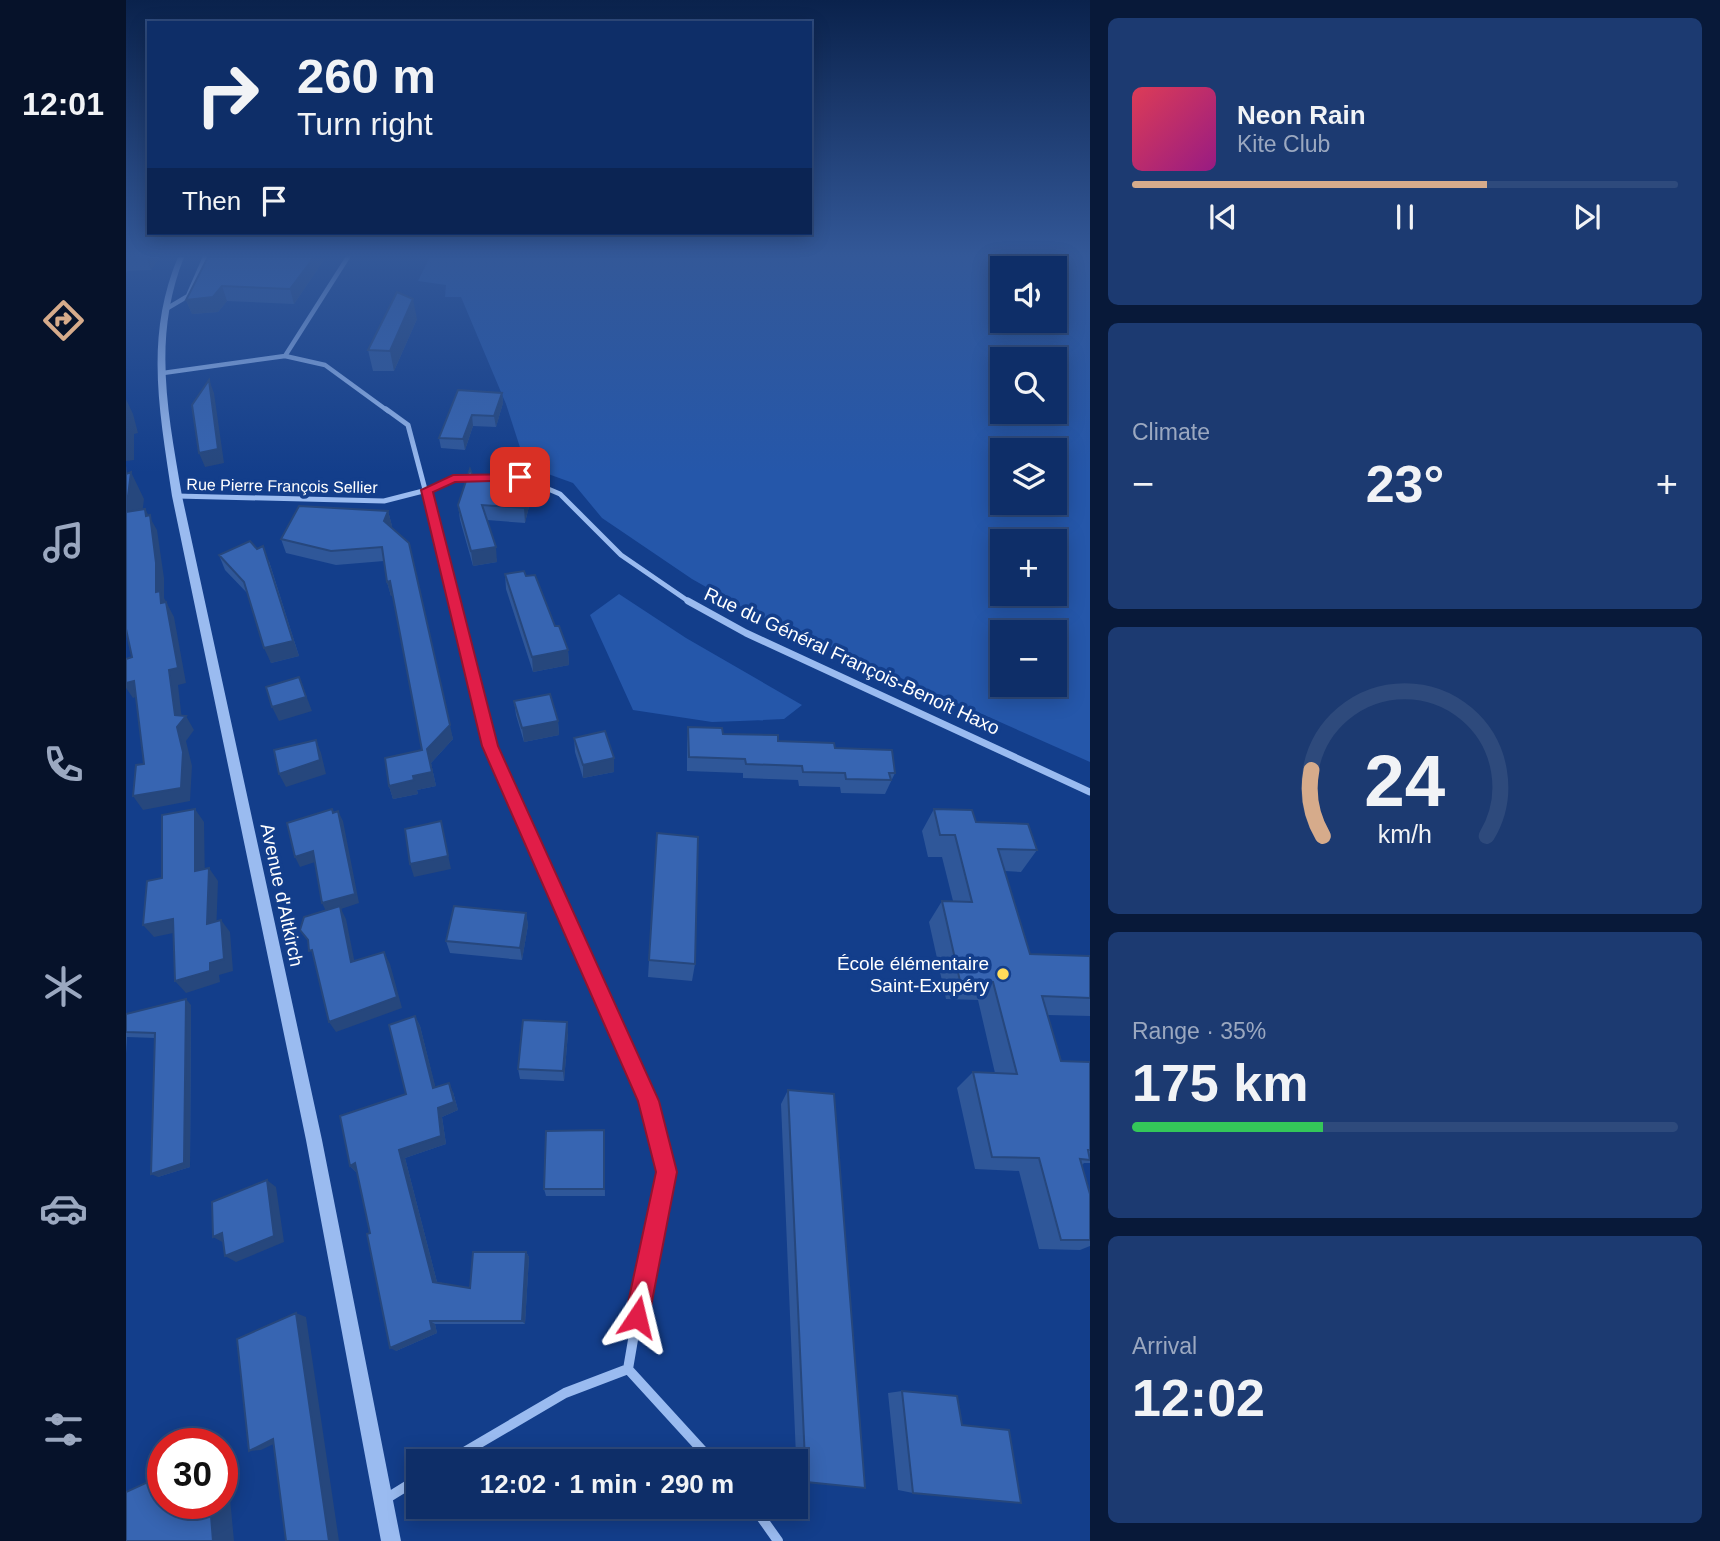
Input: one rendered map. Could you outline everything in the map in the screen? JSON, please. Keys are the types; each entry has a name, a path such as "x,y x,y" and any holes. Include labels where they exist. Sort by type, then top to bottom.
{"street":[{"name":"Avenue d'Altkirch","path":"161,329 164,410 177,496 314,1140 391,1541"},
{"path":"285,356 302,329"},
{"path":"163,373 285,356 325,365 408,425 427,490 490,746 634,1064 649,1101 666,1172 646,1264 628,1369"},
{"name":"Rue du Général François-Benoît Haxo","path":"427,490 453,479 520,477 561,494 621,555 680,597 746,633 1090,792"},
{"name":"Rue Pierre François Sellier","path":"177,496 384,501 427,490"},
{"path":"469,1449 565,1393 628,1369"},
{"path":"628,1369 701,1449"},
{"path":"384,1500 406,1486"},
{"path":"762,1519 778,1541"}],"shaded area":[{"path":"474,329 990,329 990,333 1067,333 1067,329 1090,329 1090,762 745,609 692,579 602,518 573,483 526,466 506,404"},
{"path":"619,594 686,638 802,705 784,719 712,722 633,710 590,615"}],"building":[{"path":"379,329 400,329 390,351 368,350"},
{"path":"209,380 218,449 199,453 192,405"},
{"path":"458,390 502,393 494,416 472,415 463,439 439,438"},
{"path":"470,469 474,480 530,483 524,508 482,505 496,547 471,551 458,505"},
{"path":"131,472 128,496 126,496 126,474"},
{"path":"299,506 388,511 384,521 409,543 450,725 427,749 432,772 389,786 385,758 422,750 382,547 331,551 281,539"},
{"path":"145,509 146,516 150,515 156,563 156,592 160,591 161,603 166,602 178,668 169,670 175,715 186,716 177,727 183,752 181,788 133,796 136,765 144,764 134,681 126,683 126,659 132,657 126,629 126,512"},
{"path":"250,541 257,549 263,546 293,641 264,648 244,582 219,555"},
{"path":"524,571 526,576 535,575 555,626 559,626 568,650 532,657 505,574"},
{"path":"299,677 306,697 272,707 266,687"},
{"path":"550,694 558,721 522,728 514,701"},
{"path":"688,727 722,728 723,734 778,735 778,741 834,743 835,748 892,750 895,773 889,773 891,780 846,779 845,773 803,772 802,766 746,764 745,759 689,757"},
{"path":"605,731 614,758 583,765 574,738"},
{"path":"316,740 320,760 279,774 274,750"},
{"path":"195,809 195,871 209,868 207,924 221,920 224,959 210,963 210,971 175,981 173,919 143,925 147,881 162,878 162,815"},
{"path":"332,809 333,813 338,811 355,894 322,903 313,851 295,857 287,823"},
{"path":"934,809 972,810 976,822 1028,824 1037,850 998,849 1030,954 1090,956 1090,998 1042,996 1061,1061 1090,1062 1090,1160 1080,1159 1090,1194 1090,1240 1061,1240 1039,1158 992,1157 973,1072 1017,1074 993,982 960,981 942,901 972,902 955,835 940,835"},
{"path":"441,821 448,856 410,864 405,829"},
{"path":"657,833 698,837 695,964 649,960"},
{"path":"340,906 351,962 384,952 397,997 329,1022 312,950 309,951 308,940 300,930 304,917"},
{"path":"454,906 526,913 520,948 446,941"},
{"path":"186,999 184,1163 151,1174 155,1033 126,1032 126,1014"},
{"path":"415,1016 433,1088 449,1083 454,1102 438,1108 441,1136 399,1150 433,1282 470,1288 473,1252 526,1252 522,1321 430,1321 432,1330 390,1348 355,1163 350,1166 340,1116 406,1094 389,1025"},
{"path":"523,1020 567,1022 563,1071 518,1069"},
{"path":"788,1090 834,1094 865,1488 808,1482 808,1449 804,1449"},
{"path":"604,1130 604,1189 544,1189 546,1131"},
{"path":"267,1180 274,1236 225,1256 222,1233 213,1237 212,1202"},
{"path":"296,1313 329,1541 286,1541 273,1439 249,1451 237,1339"},
{"path":"902,1391 957,1396 962,1425 1009,1430 1021,1503 913,1493"},
{"path":"147,1482 147,1519 211,1519 213,1541 126,1541 126,1492"}],"place":[{"name":"École élémentaire Saint-Exupéry","path":"1003,974"}],"route":[{"path":"520,477 453,479 427,490 490,746 649,1101 666,1172 637,1317"}]}
